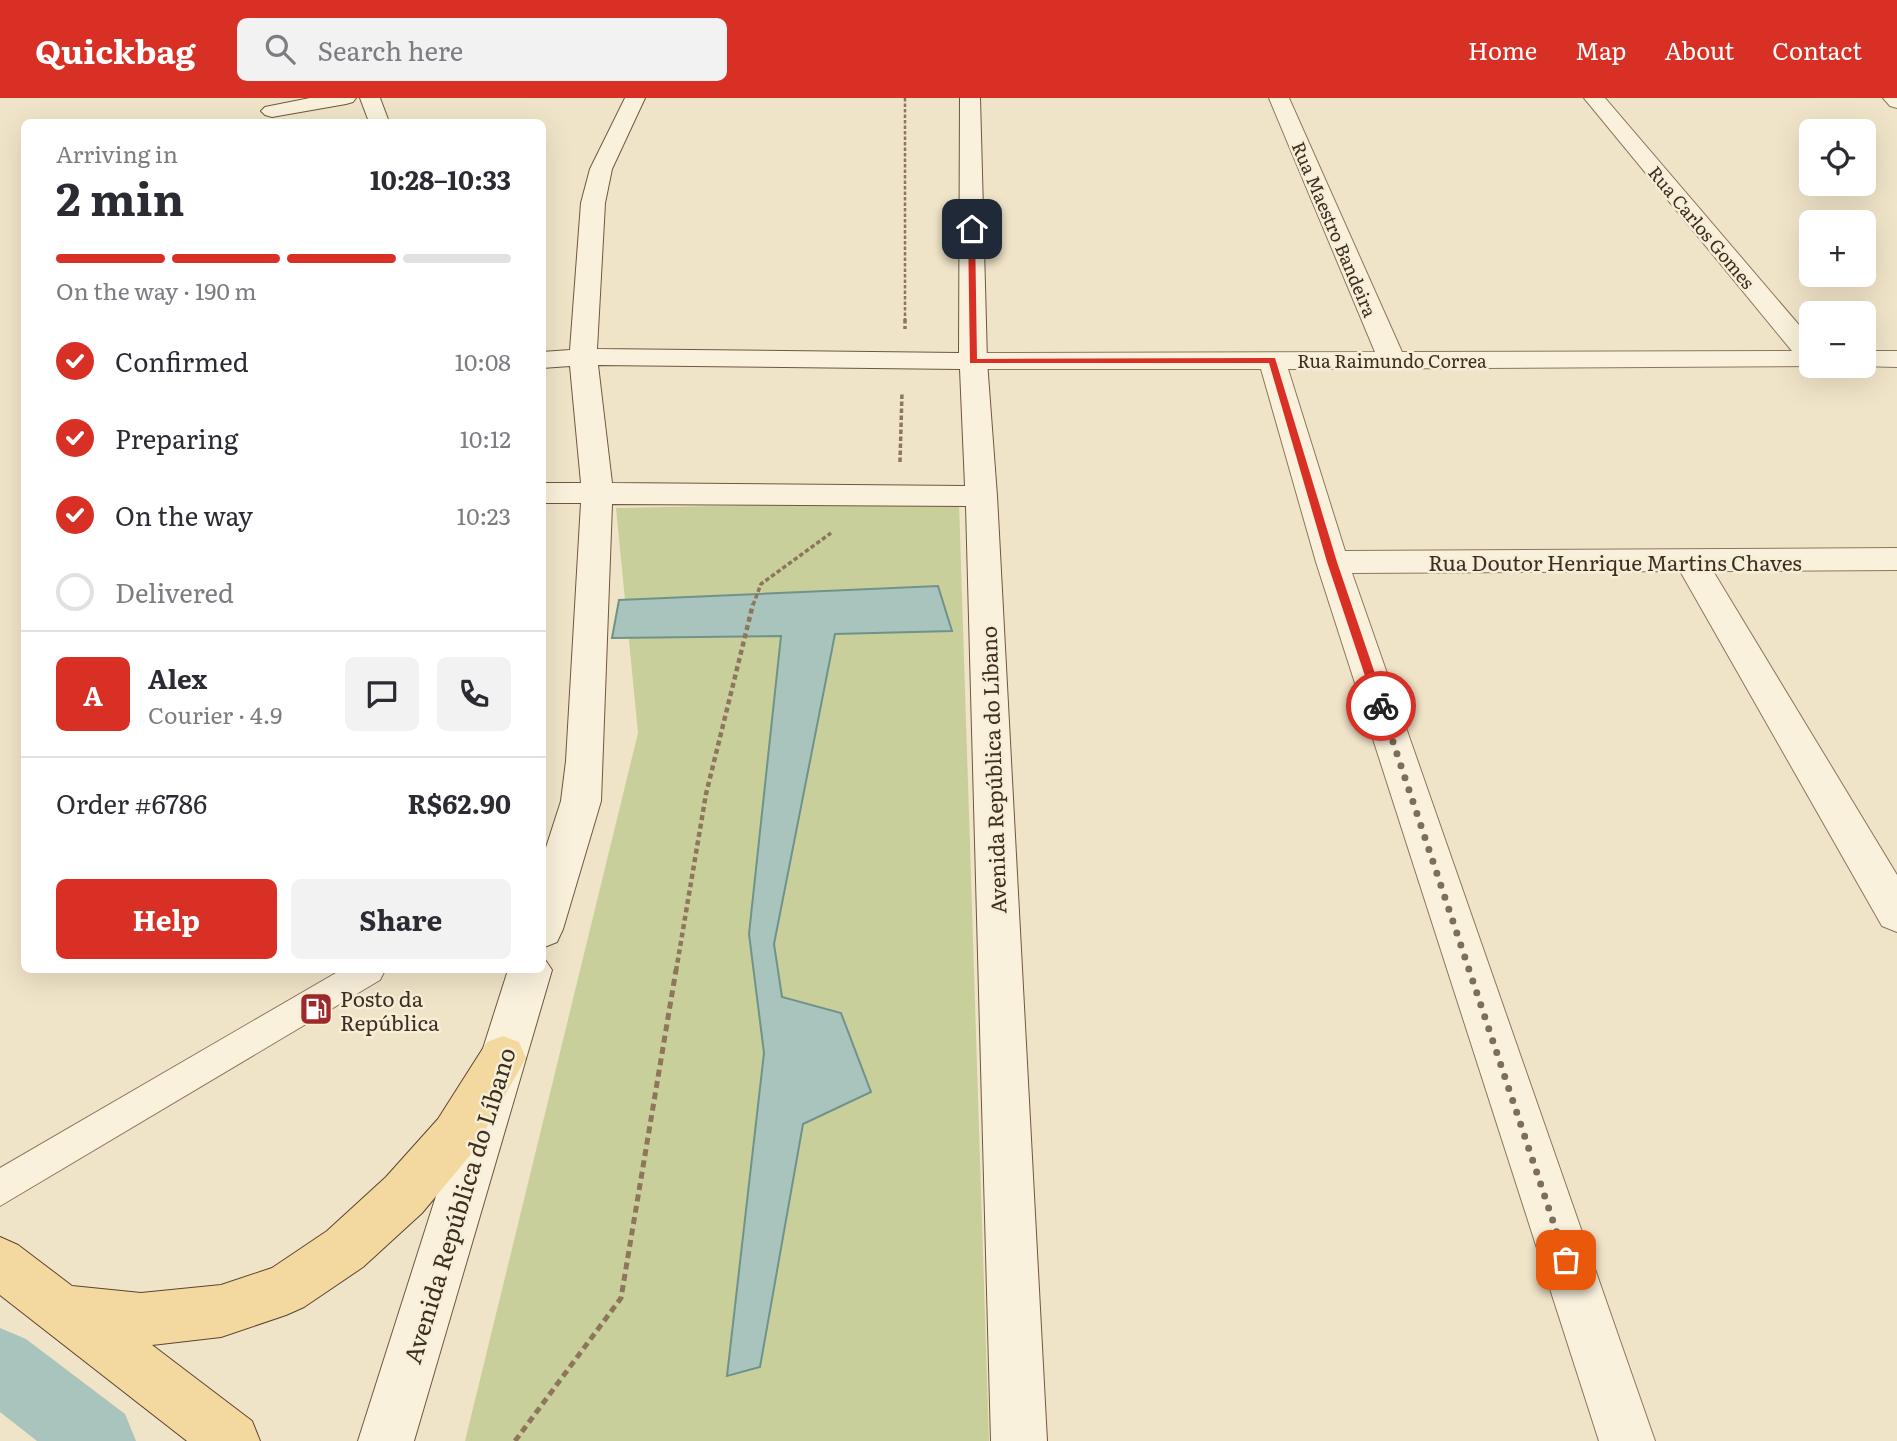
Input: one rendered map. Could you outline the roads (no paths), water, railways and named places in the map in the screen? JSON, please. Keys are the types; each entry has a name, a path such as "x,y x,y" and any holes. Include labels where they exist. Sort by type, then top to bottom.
{"main road":[{"path":"273,110 346,98"},
{"path":"370,98 378,119"},
{"path":"546,916 581,801 585,761 597,492 583,356 593,203 601,169 635,98"},
{"name":"Avenida República do Líbano","path":"970,98 973,361 981,496 1019,1441"},
{"name":"Rua Maestro Bandeira","path":"1279,98 1392,360"},
{"name":"Rua Carlos Gomes","path":"1594,98 1799,344"},
{"path":"1892,98 1897,102"},
{"name":"Rua Raimundo Correa","path":"546,360 583,356 973,361 1799,358"},
{"path":"1876,359 1897,359"},
{"path":"1272,360 1332,562 1627,1441"},
{"path":"546,493 981,496"},
{"name":"Rua Doutor Henrique Martins Chaves","path":"1332,562 1897,559"},
{"path":"1689,560 1885,870 1897,913"},
{"path":"62,1311 141,1320 220,1311 286,1289 345,1249 404,1195 455,1136 503,1058 501,973"},
{"name":"Avenida República do Líbano","path":"386,1441 529,973"},
{"path":"0,1263 232,1441"}],"lane":[{"path":"0,1188 364,973"}],"water":[{"path":"938,586 952,631 835,634 774,944 782,997 841,1013 871,1092 803,1124 760,1367 727,1376 764,1053 749,934 781,636 612,638 619,600"}],"waterway":[{"path":"0,1365 98,1441"}],"place":[{"name":"Posto da República","path":"316,1009"}]}
